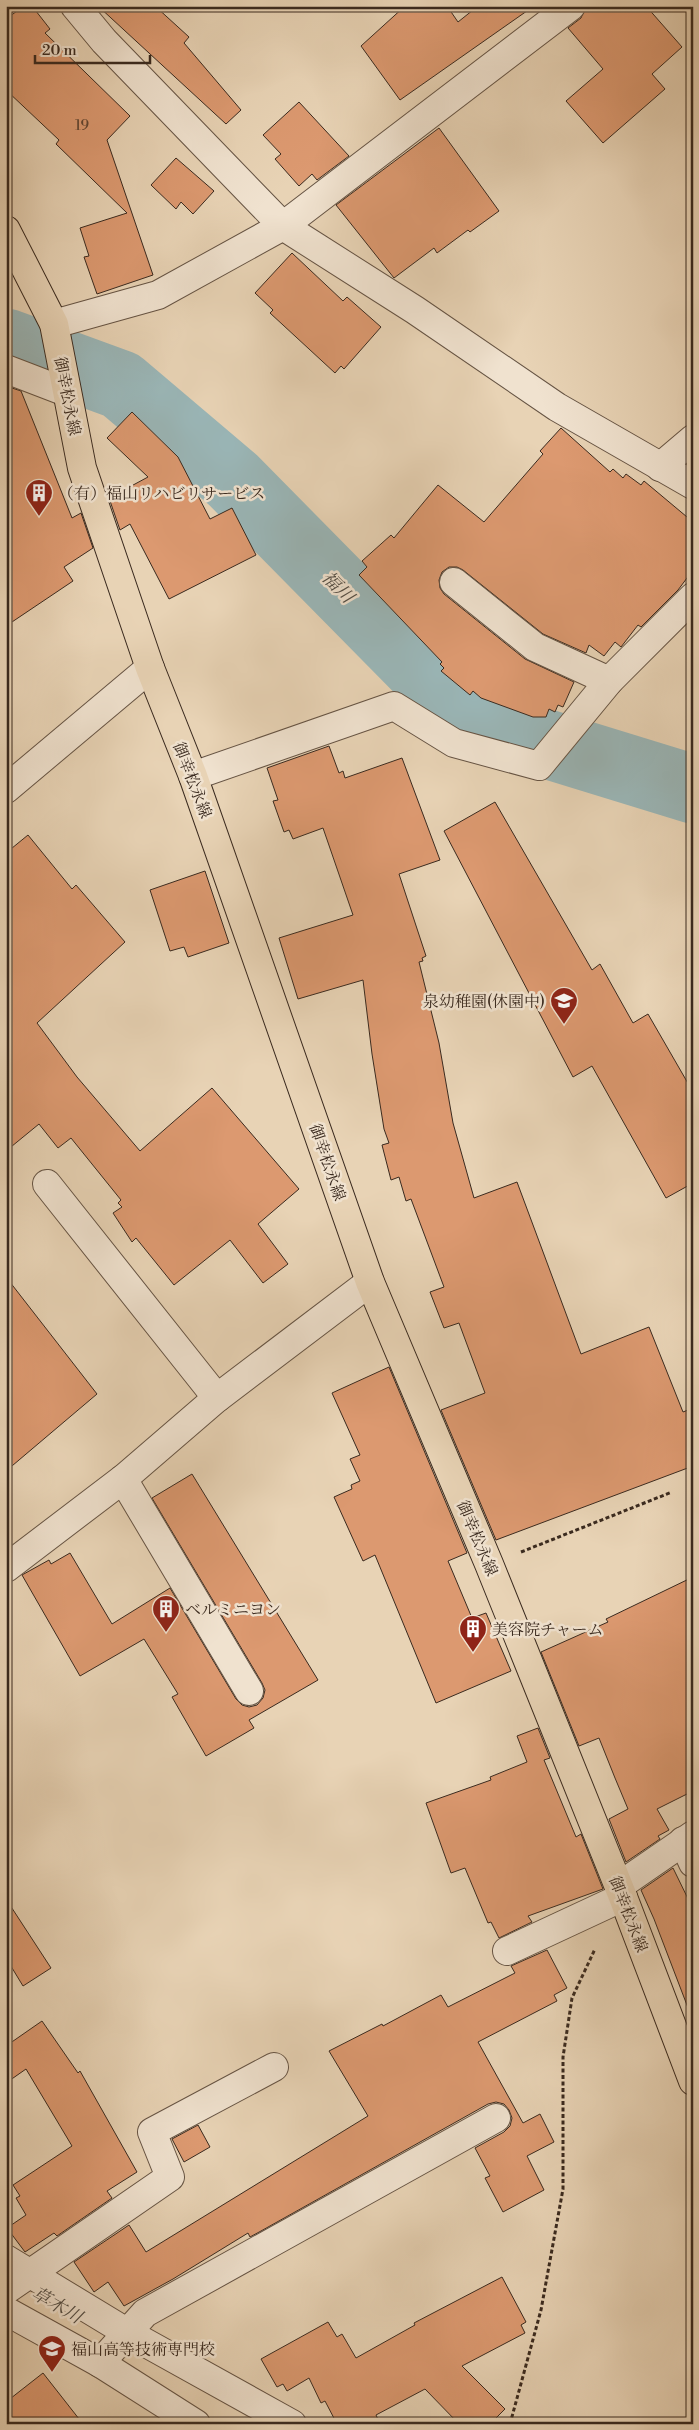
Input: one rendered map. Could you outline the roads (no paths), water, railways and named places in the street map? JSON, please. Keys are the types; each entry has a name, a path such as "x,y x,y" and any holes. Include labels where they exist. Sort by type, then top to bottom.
{"main road":[{"name":"御幸松永線","path":"6,230 56,337 82,468 150,668 193,776 370,1282 489,1564 621,1891 691,2073"}],"street":[{"path":"75,6 104,41 283,226 415,310 557,407 693,486"},
{"path":"56,337 158,295 283,226 570,6"},
{"path":"6,369 66,392"},
{"path":"660,467 693,439"},
{"path":"454,582 535,647 610,681"},
{"path":"193,776 394,706 454,743 539,766 610,681 693,597"},
{"path":"6,789 150,668"},
{"path":"47,1184 217,1398"},
{"path":"6,1568 123,1479 217,1398 370,1282"},
{"path":"123,1479 249,1691"},
{"path":"507,1951 621,1891 690,1846"},
{"path":"6,2290 170,2177 152,2132 274,2067"},
{"path":"100,2363 145,2313 496,2118"},
{"path":"6,2259 128,2333 292,2424"},
{"path":"6,2311 100,2363 196,2424"}],"waterway":[{"name":"福川","path":"6,343 121,385 233,480 445,695 485,725 693,789"}],"place":[{"name":"（有）福山リハビリサービス","path":"39,517"},
{"name":"泉幼稚園(休園中)","path":"564,1025"},
{"name":"ベルミニヨン","path":"166,1633"},
{"name":"美容院チャーム","path":"473,1653"},
{"name":"福山高等技術専門校","path":"52,2373"}],"water label":[{"name":"草木川","path":"57,2305"}]}
